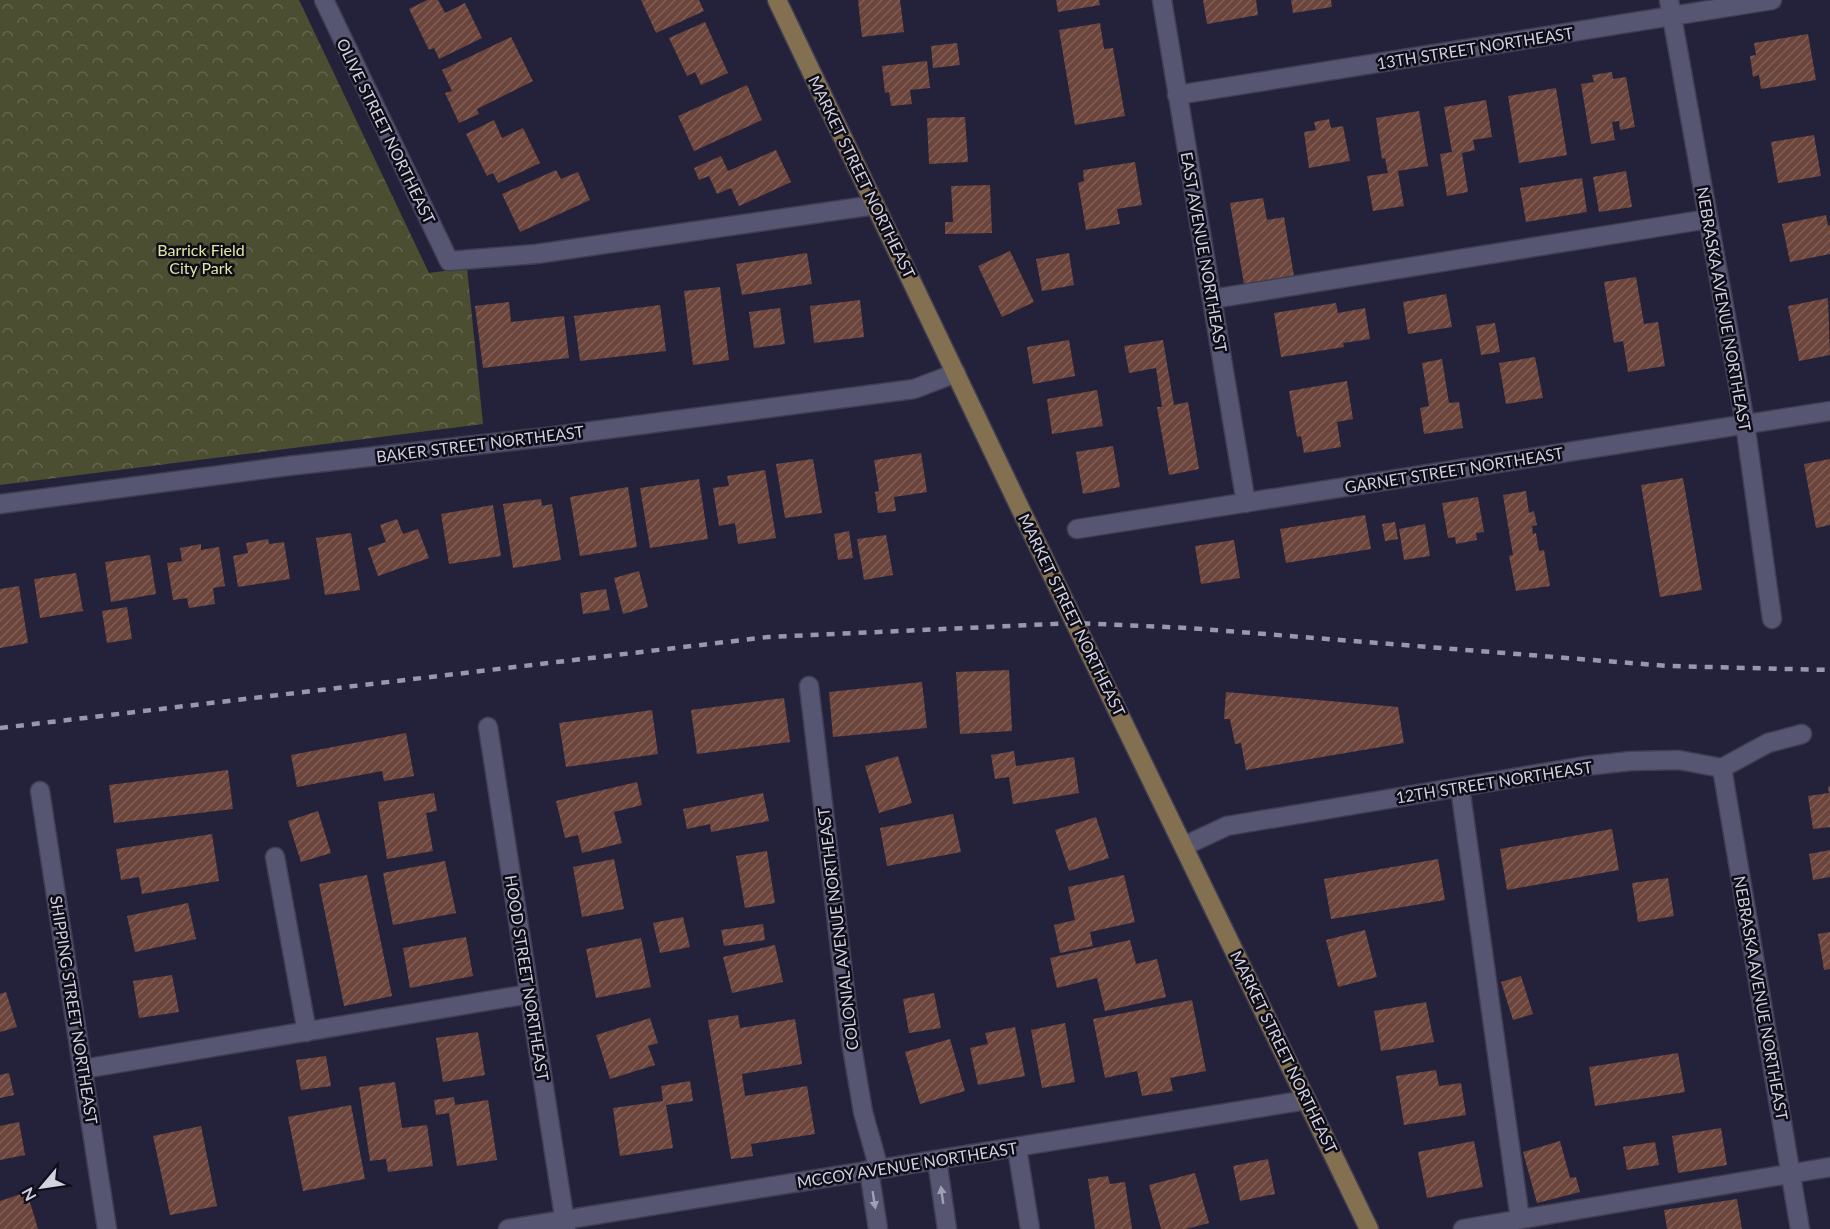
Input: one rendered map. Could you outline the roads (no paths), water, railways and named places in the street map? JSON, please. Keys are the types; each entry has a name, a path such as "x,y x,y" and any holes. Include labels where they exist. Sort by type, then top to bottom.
{"main road":[{"name":"MARKET STREET NORTHEAST","path":"777,0 1075,623 1369,1229"}],"street":[{"name":"OLIVE STREET NORTHEAST","path":"324,0 449,261 536,254 875,205"},
{"name":"EAST AVENUE NORTHEAST","path":"1162,0 1246,503"},
{"name":"13TH STREET NORTHEAST","path":"1177,95 1671,8 1772,0"},
{"name":"NEBRASKA AVENUE NORTHEAST","path":"1671,8 1745,423 1772,619"},
{"path":"1212,298 1708,219"},
{"name":"BAKER STREET NORTHEAST","path":"0,504 288,466 547,437 914,389 956,373"},
{"name":"GARNET STREET NORTHEAST","path":"1077,529 1830,411"},
{"name":"COLONIAL AVENUE NORTHEAST","path":"809,686 851,1041 874,1170 878,1229"},
{"name":"HOOD STREET NORTHEAST","path":"488,727 565,1225"},
{"path":"1722,768 1768,743 1802,734"},
{"name":"12TH STREET NORTHEAST","path":"1184,846 1227,826 1585,766 1631,761 1679,760 1722,768"},
{"name":"NEBRASKA AVENUE NORTHEAST","path":"1722,768 1800,1229"},
{"path":"1460,787 1520,1219"},
{"name":"SHIPPING STREET NORTHEAST","path":"40,790 107,1229"},
{"path":"275,857 307,1032"},
{"path":"82,1068 530,994"},
{"name":"MCCOY AVENUE NORTHEAST","path":"508,1229 565,1225 874,1170 1307,1100"},
{"path":"1017,1148 1030,1229"},
{"path":"937,1160 947,1229"},
{"path":"1463,1229 1830,1167"}],"railway":[{"path":"0,728 768,637 1075,623 1189,628 1668,666 1830,670"}],"park label":[{"name":"Barrick Field City Park","path":"201,259"}]}
